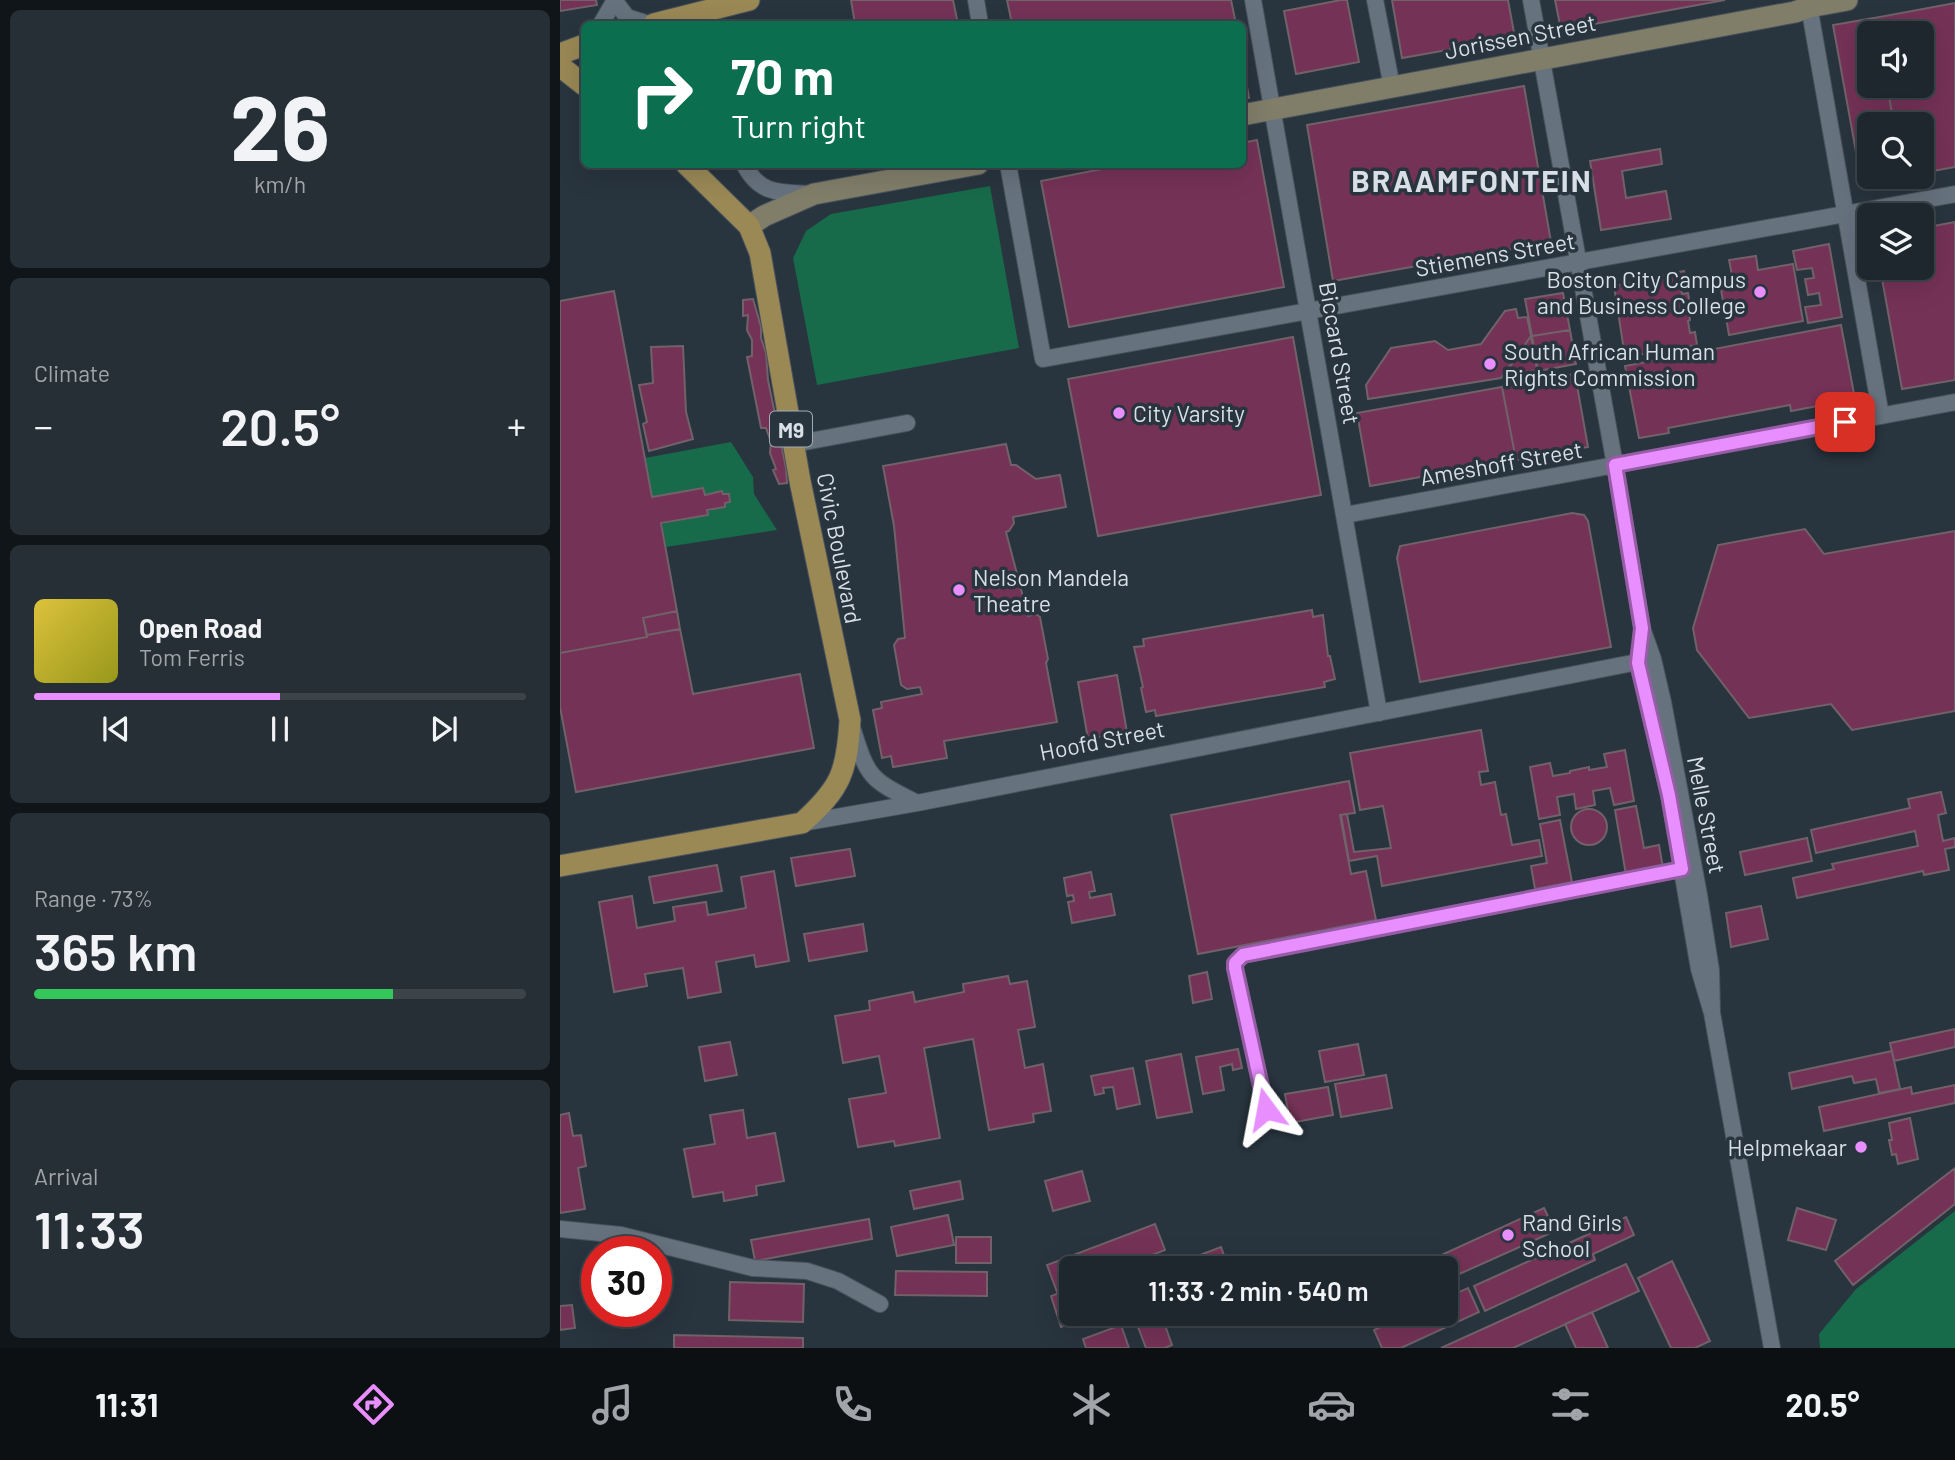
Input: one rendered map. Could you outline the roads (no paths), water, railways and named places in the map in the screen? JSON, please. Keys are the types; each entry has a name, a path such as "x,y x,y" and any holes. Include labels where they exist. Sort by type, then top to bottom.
{"main road":[{"path":"677,21 710,17 748,0"},
{"name":"Jorissen Street","path":"1246,114 1795,12 1808,3 1847,0"},
{"path":"560,54 581,45"},
{"path":"560,66 581,83"},
{"name":"Civic Boulevard","path":"690,168 749,226 760,253 830,634 850,720 844,771 833,792 802,823"},
{"path":"749,226 764,216 814,194 956,168"},
{"name":"Hoofd Street","path":"560,866 802,823"}],"street":[{"path":"603,21 615,0 627,17 641,21"},
{"path":"976,0 980,21"},
{"name":"Biccard Street","path":"1253,0 1380,713"},
{"path":"1375,0 1392,87"},
{"name":"Melle Street","path":"1531,0 1615,465 1699,969 1712,1013 1772,1348"},
{"path":"1808,3 1881,416"},
{"path":"746,168 762,188 814,194"},
{"name":"Stiemens Street","path":"1010,168 1043,359 1955,194"},
{"name":"Ameshoff Street","path":"1345,515 1955,402"},
{"path":"794,444 907,423"},
{"name":"Melle Street","path":"1646,661 1699,895 1711,970 1712,1013"},
{"name":"Hoofd Street","path":"802,823 1646,661"},
{"name":"Civic Boulevard","path":"850,720 862,758 874,778 917,803"},
{"path":"1266,1109 1235,968 1235,963 1243,955 1682,869"},
{"path":"560,1229 621,1235 753,1268 807,1271 826,1276 880,1304"}],"place":[{"name":"Boston City Campus and Business College","path":"1760,292"},
{"name":"South African Human Rights Commission","path":"1490,364"},
{"name":"City Varsity","path":"1119,413"},
{"name":"Nelson Mandela Theatre","path":"959,590"},
{"name":"Helpmekaar","path":"1861,1147"},
{"name":"Rand Girls School","path":"1508,1235"}],"district":[{"name":"BRAAMFONTEIN","path":"1472,180"}]}
